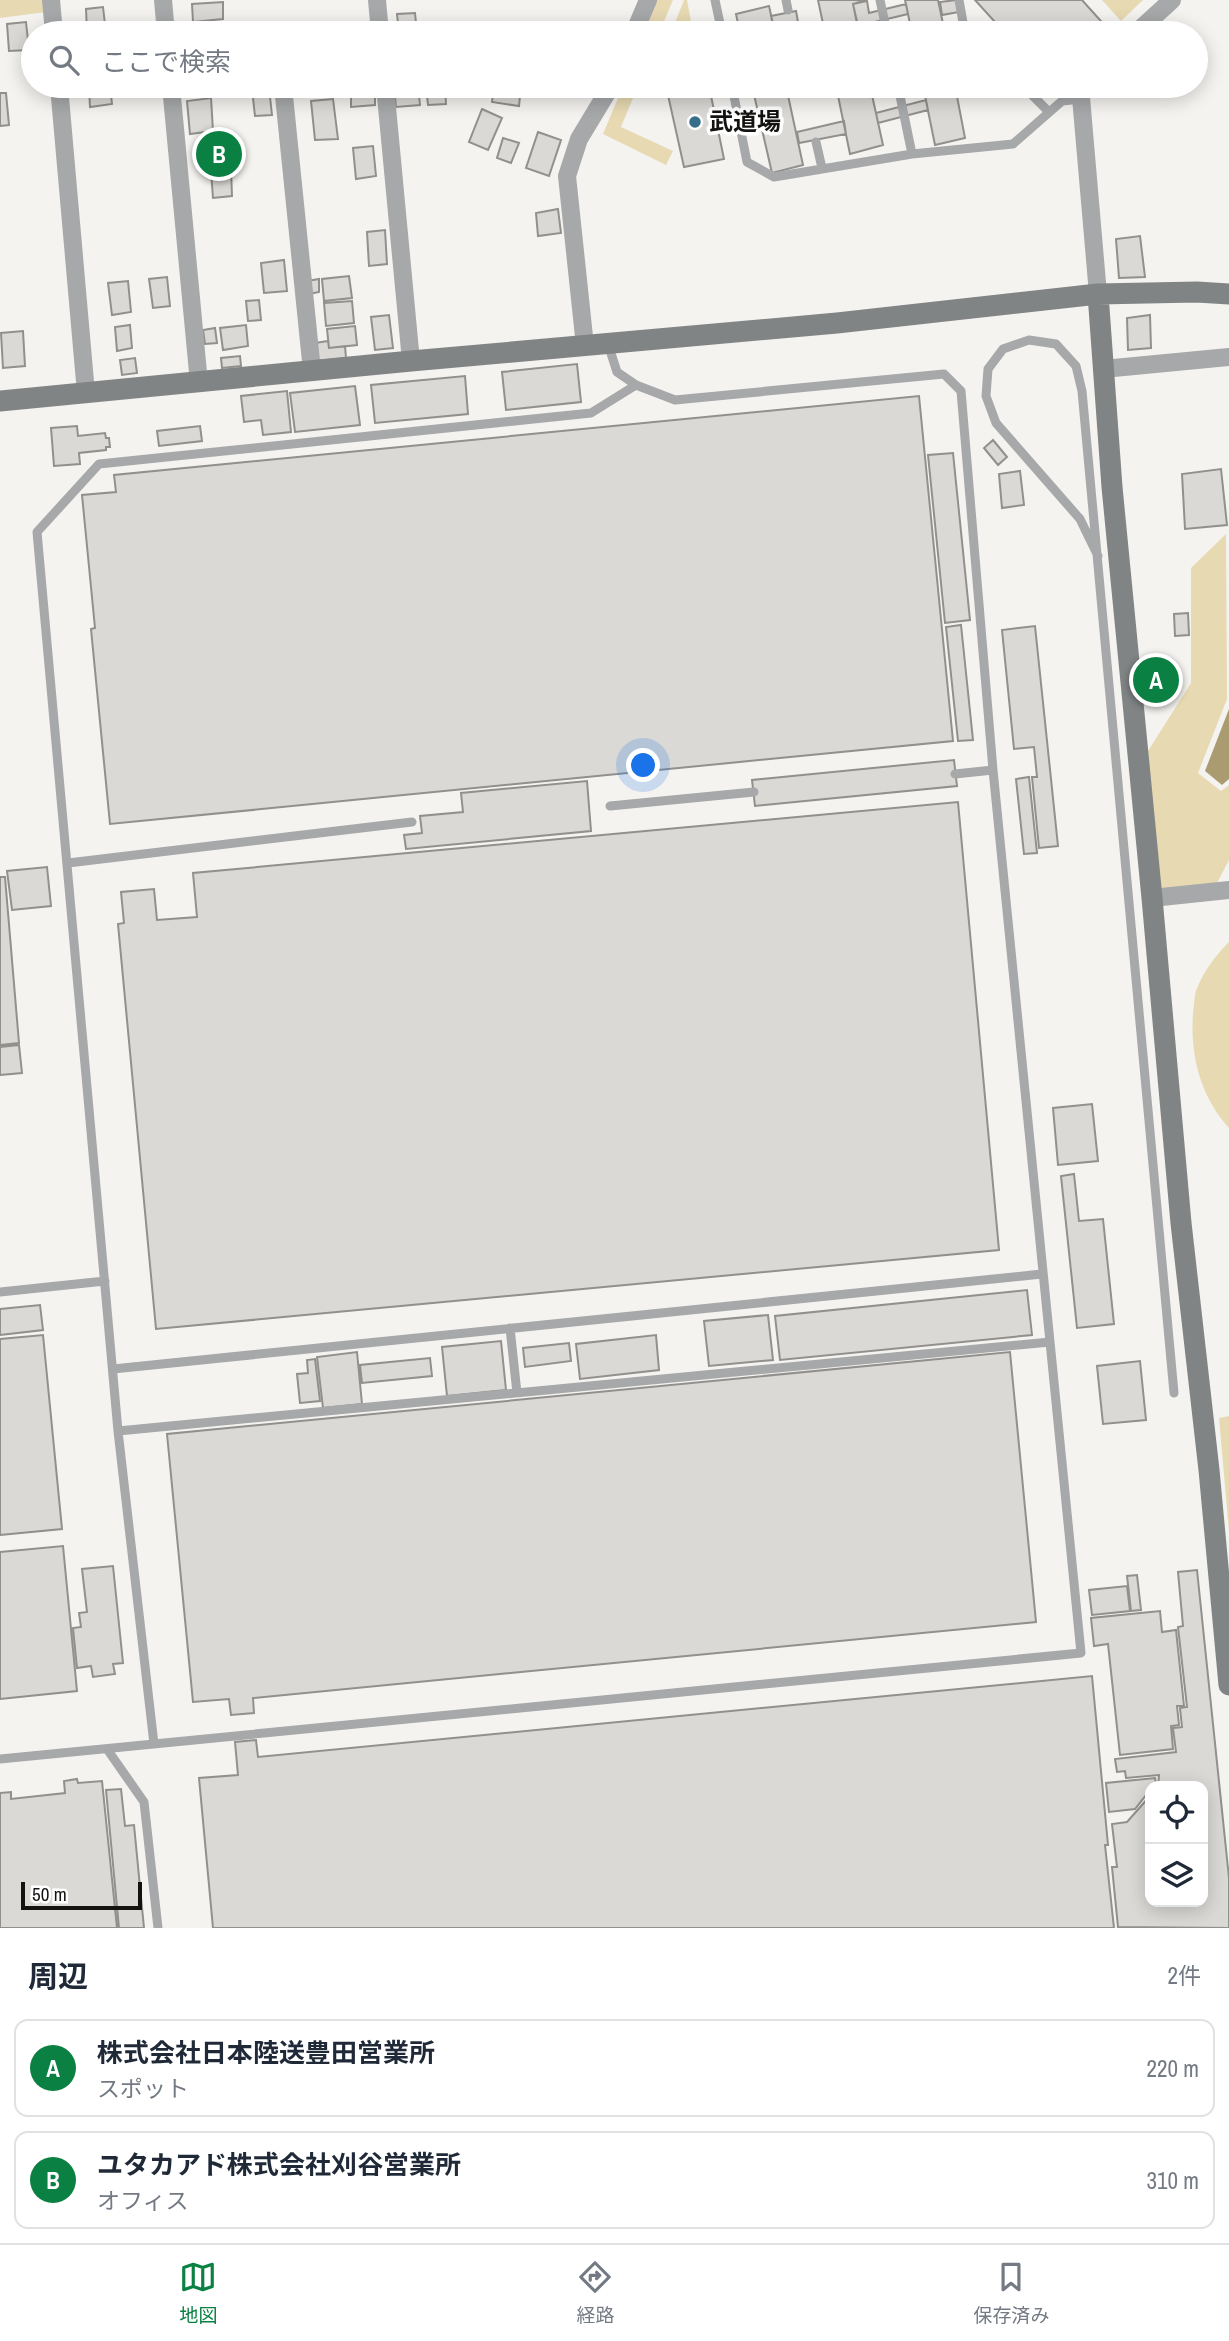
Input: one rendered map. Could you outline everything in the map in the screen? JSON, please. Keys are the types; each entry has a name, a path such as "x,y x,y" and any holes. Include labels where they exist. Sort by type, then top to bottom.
{"street":[{"path":"51,0 53,21"},
{"path":"163,0 165,21"},
{"path":"377,0 379,21"},
{"path":"639,21 648,0"},
{"path":"1149,21 1172,0"},
{"path":"60,98 86,393"},
{"path":"172,98 199,383"},
{"path":"284,98 312,371"},
{"path":"386,98 411,361"},
{"path":"585,346 567,176 579,139 600,98"},
{"path":"1082,98 1112,486 1181,1223 1209,1470 1229,1685"},
{"path":"0,401 837,323 1098,295 1197,292 1229,294"},
{"path":"1103,369 1229,357"},
{"path":"1152,898 1229,890"}],"lane":[{"path":"715,0 719,21"},
{"path":"880,0 884,21"},
{"path":"959,0 963,21"},
{"path":"734,98 747,162 774,177 912,154 1013,144 1068,98"},
{"path":"900,98 912,154"},
{"path":"1035,98 1049,112"},
{"path":"816,142 822,169"},
{"path":"1098,556 1080,519 996,423 986,396 988,369 1003,349 1029,340 1056,344 1076,366 1082,391 1098,556 1174,1393"},
{"path":"0,1759 1081,1653 993,770 961,391 944,374 676,400 636,385 617,372 608,344"},
{"path":"153,1744 118,1431 37,532 99,464 591,413 636,385"},
{"path":"955,774 993,770"},
{"path":"610,806 754,792"},
{"path":"68,863 412,822"},
{"path":"113,1369 1042,1273"},
{"path":"0,1292 105,1281"},
{"path":"510,1328 517,1393"},
{"path":"118,1431 1050,1342"},
{"path":"107,1749 144,1802 158,1928"}],"shaded area":[{"path":"0,0 45,0 46,12 0,18"},
{"path":"657,0 673,0 664,21 649,21"},
{"path":"684,0 687,0 691,21 676,21"},
{"path":"1102,0 1143,0 1121,21"},
{"path":"618,98 633,98 621,127 673,151 666,165 603,134"},
{"path":"1226,534 1227,699 1198,773 1221,791 1229,785 1229,860 1216,885 1159,890 1148,751 1191,683 1191,568"},
{"path":"1229,709 1229,779 1222,785 1205,771"},
{"path":"1229,942 1229,1128 1204,1089 1195,1059 1192,1029 1196,991 1210,965"},
{"path":"1229,1416 1229,1531 1219,1418"}],"building":[{"path":"818,0 866,0 853,4 857,21 822,21"},
{"path":"905,0 938,0 942,21 909,21"},
{"path":"956,0 959,12 942,15 940,2"},
{"path":"975,0 1082,0 1101,21 994,21"},
{"path":"867,1 869,13 906,4 908,14 879,21 857,21 853,4"},
{"path":"223,2 223,19 193,21 192,4"},
{"path":"769,6 772,21 737,21 736,14"},
{"path":"103,7 105,21 86,21 86,9"},
{"path":"796,11 798,21 772,21 771,16"},
{"path":"415,13 416,21 398,21 397,14"},
{"path":"21,23 21,50 9,51 7,24"},
{"path":"0,93 6,93 9,125 0,126"},
{"path":"90,98 111,98 112,104 90,107"},
{"path":"211,98 213,131 190,134 187,101"},
{"path":"253,98 270,98 272,115 255,116"},
{"path":"351,98 375,98 375,105 351,107"},
{"path":"395,98 419,98 420,105 396,107"},
{"path":"427,98 446,98 446,104 428,105"},
{"path":"492,98 520,98 519,106 492,102"},
{"name":"武道場","path":"669,98 711,98 724,159 684,167"},
{"path":"755,98 789,98 803,165 772,173"},
{"path":"838,98 873,98 883,145 850,154"},
{"path":"925,98 957,98 965,138 935,145"},
{"path":"333,99 338,139 315,140 311,101"},
{"path":"926,100 928,110 878,123 876,113"},
{"path":"482,109 502,118 488,150 469,142"},
{"path":"844,121 846,134 799,143 797,132"},
{"path":"538,132 561,140 549,176 526,168"},
{"path":"503,138 519,143 511,163 497,158"},
{"path":"228,140 230,165 211,167 208,143"},
{"path":"373,146 376,176 356,179 353,148"},
{"path":"231,169 232,196 213,198 211,171"},
{"path":"558,209 561,233 538,236 536,213"},
{"path":"385,230 387,264 369,266 367,232"},
{"path":"1140,236 1145,277 1119,278 1116,239"},
{"path":"284,260 287,291 264,293 261,263"},
{"path":"349,276 352,298 324,301 322,279"},
{"path":"167,277 170,306 153,308 149,279"},
{"path":"319,279 319,292 309,294 307,281"},
{"path":"128,281 131,312 112,315 108,283"},
{"path":"259,300 261,320 248,321 246,301"},
{"path":"352,301 354,323 326,326 324,303"},
{"path":"389,315 393,348 375,350 371,317"},
{"path":"1150,315 1151,348 1128,350 1127,318"},
{"path":"130,325 132,348 117,351 115,327"},
{"path":"246,325 248,346 223,350 220,328"},
{"path":"355,326 357,345 329,348 327,329"},
{"path":"215,328 217,343 205,344 203,330"},
{"path":"23,331 25,366 3,368 1,333"},
{"path":"328,341 329,348 345,346 346,358 316,361 315,343"},
{"path":"240,356 241,366 222,368 221,358"},
{"path":"135,358 137,373 122,375 120,360"},
{"path":"577,364 581,402 506,410 502,372"},
{"path":"465,376 468,414 375,423 371,385"},
{"path":"355,386 360,425 295,432 290,393"},
{"path":"287,391 291,432 263,435 261,420 244,422 241,396"},
{"path":"919,396 953,741 110,824 91,629 95,628 82,495 116,492 114,475"},
{"path":"77,426 78,436 105,433 110,447 106,447 106,450 79,453 80,464 54,466 51,428"},
{"path":"200,426 202,441 159,446 157,431"},
{"path":"993,440 1007,457 998,465 984,448"},
{"path":"953,453 970,620 945,623 928,455"},
{"path":"1221,469 1227,525 1185,529 1182,474"},
{"path":"1020,471 1024,505 1002,508 999,474"},
{"path":"1188,613 1189,635 1175,636 1174,614"},
{"path":"961,625 973,740 958,741 946,627"},
{"path":"1035,626 1058,846 1039,848 1032,777 1037,777 1034,747 1014,749 1002,630"},
{"path":"1165,658 1169,701 1146,703 1144,660"},
{"path":"954,760 957,786 755,806 752,780"},
{"path":"1029,777 1037,853 1024,854 1016,779"},
{"path":"587,781 591,831 406,849 404,835 422,833 420,816 463,812 461,793"},
{"path":"958,802 999,1250 156,1329 118,924 124,923 121,892 154,889 157,920 197,917 193,873"},
{"path":"47,867 51,906 12,910 7,871"},
{"path":"0,877 5,877 19,1043 0,1045"},
{"path":"19,1045 22,1073 0,1075 0,1047"},
{"path":"1092,1104 1098,1161 1058,1165 1053,1108"},
{"path":"1074,1174 1079,1221 1103,1219 1114,1324 1077,1328 1061,1176"},
{"path":"1027,1290 1032,1335 780,1360 775,1316"},
{"path":"40,1305 43,1330 0,1335 0,1309"},
{"path":"768,1315 773,1360 709,1366 704,1321"},
{"path":"43,1335 62,1529 0,1535 0,1339"},
{"path":"656,1335 659,1370 580,1379 576,1344"},
{"path":"501,1341 506,1390 447,1396 442,1347"},
{"path":"569,1343 571,1361 525,1367 523,1348"},
{"path":"357,1352 362,1404 323,1408 317,1357"},
{"path":"1010,1352 1036,1622 253,1698 254,1713 231,1715 229,1699 193,1702 167,1434"},
{"path":"430,1358 432,1376 362,1383 360,1365"},
{"path":"315,1359 320,1401 300,1403 297,1374 308,1373 307,1360"},
{"path":"1140,1361 1146,1420 1103,1424 1097,1366"},
{"path":"63,1546 77,1691 0,1699 0,1552"},
{"path":"113,1566 123,1663 113,1664 115,1674 93,1677 91,1666 77,1668 73,1628 81,1627 79,1613 87,1612 82,1569"},
{"path":"1197,1570 1229,1878 1229,1928 1118,1927 1112,1867 1117,1867 1112,1824 1127,1822 1145,1802 1145,1907 1208,1907 1208,1781 1158,1781 1159,1775 1126,1778 1125,1771 1117,1772 1115,1759 1176,1752 1173,1728 1182,1727 1180,1708 1187,1707 1178,1627 1183,1626 1178,1572"},
{"path":"1137,1575 1141,1610 1131,1611 1127,1576"},
{"path":"1127,1586 1130,1611 1092,1615 1089,1590"},
{"path":"1160,1611 1162,1632 1176,1630 1184,1706 1177,1706 1179,1725 1171,1726 1173,1749 1120,1755 1108,1644 1094,1646 1091,1618"},
{"path":"1092,1676 1114,1928 213,1928 199,1778 238,1775 235,1742 256,1740 258,1757"},
{"path":"1155,1778 1156,1781 1145,1781 1145,1796 1135,1809 1109,1812 1106,1783"},
{"path":"77,1779 78,1783 102,1781 117,1928 0,1928 0,1793 11,1792 11,1799 65,1793 64,1781"},
{"path":"121,1789 125,1826 134,1825 144,1928 119,1928 106,1790"}],"place":[{"name":"武道場","path":"695,122"},
{"name":"ユタカアド株式会社刈谷営業所","path":"219,154"},
{"name":"株式会社日本陸送豊田営業所","path":"1156,680"}]}
